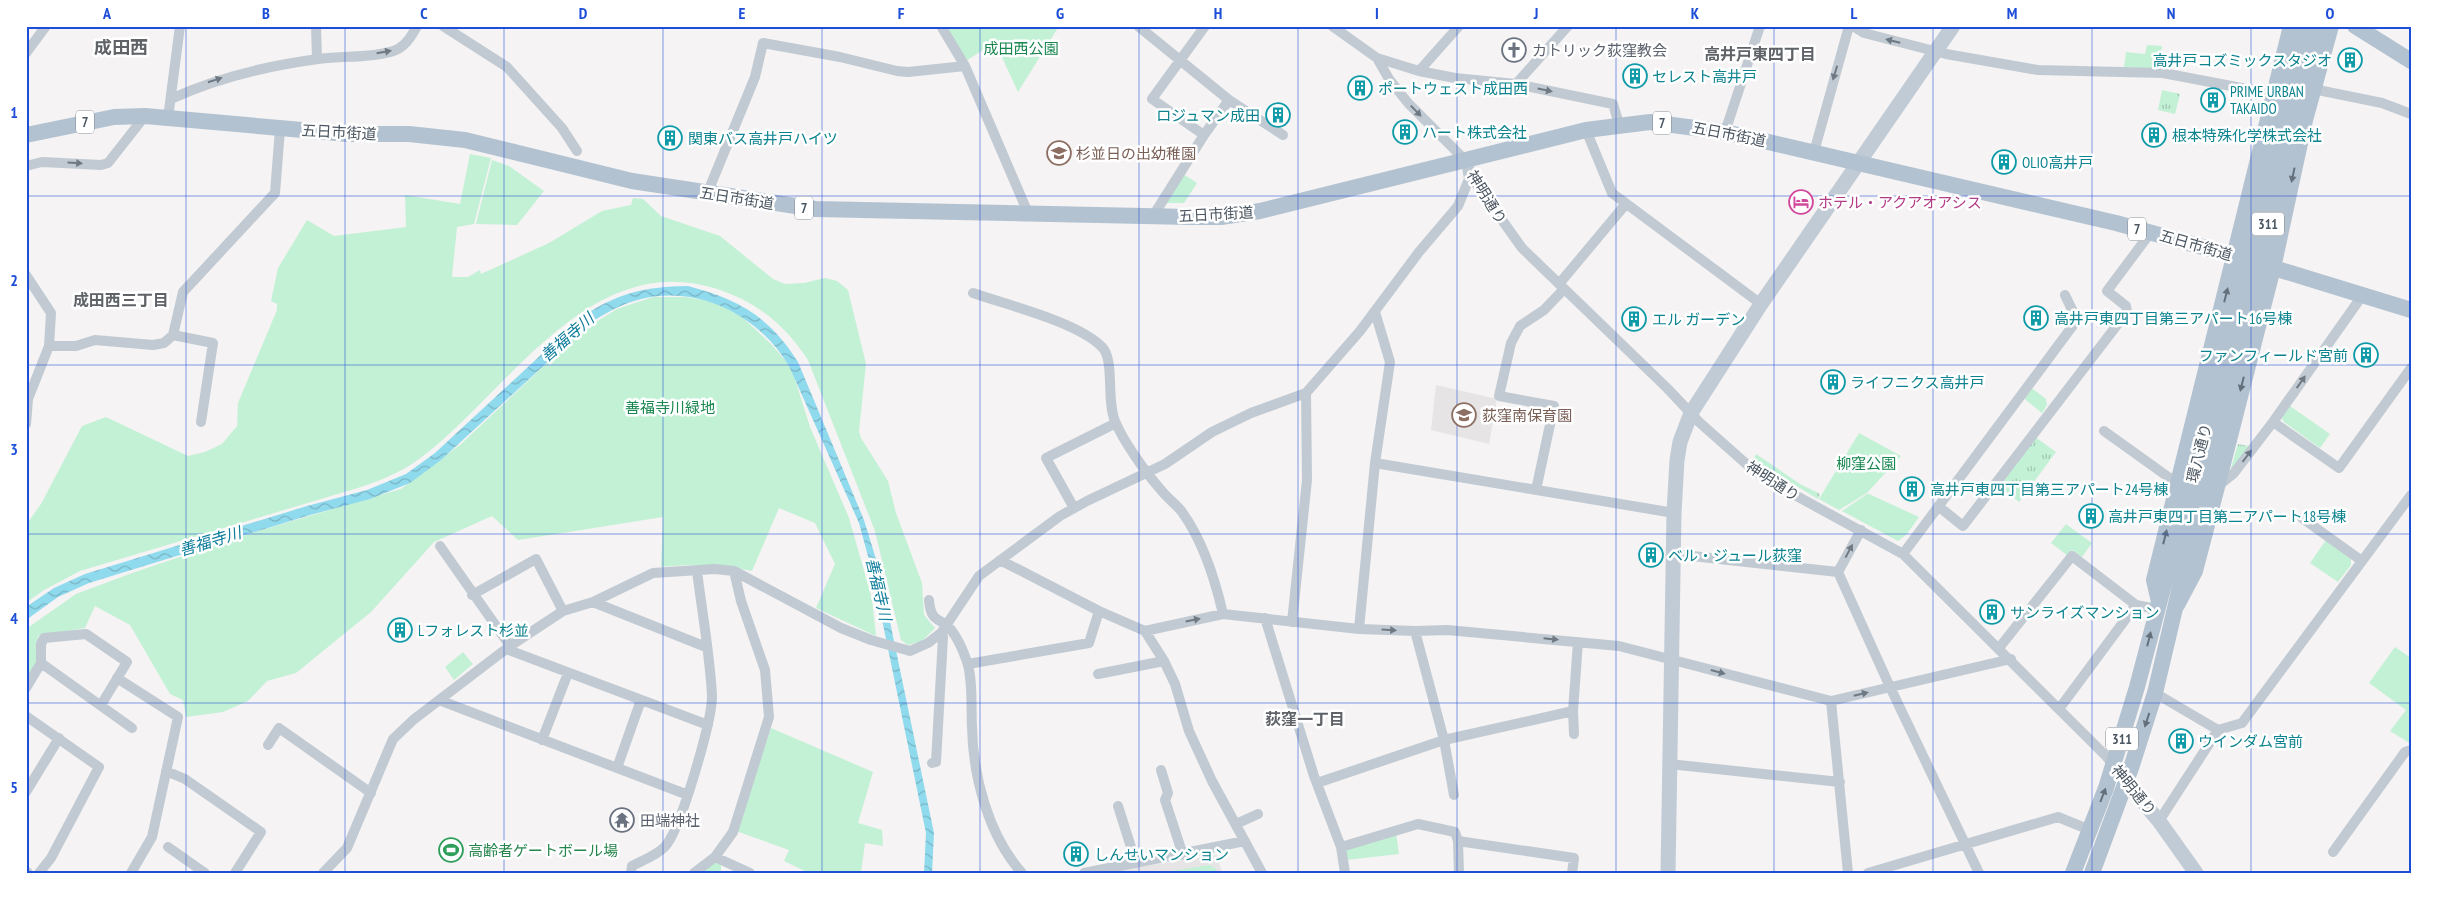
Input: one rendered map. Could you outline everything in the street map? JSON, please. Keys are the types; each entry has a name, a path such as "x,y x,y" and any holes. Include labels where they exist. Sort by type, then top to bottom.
{"main road":[{"path":"2158,605 2154,580 2291,26"},
{"name":"環八通り","path":"2092,873 2126,782 2155,693 2177,605 2214,420 2305,26"},
{"name":"環八通り","path":"2073,873 2113,766 2138,687 2158,605 2214,420 2317,26"},
{"path":"2177,605 2195,571 2273,268 2313,89 2330,26"},
{"path":"2355,26 2411,61"},
{"name":"五日市街道","path":"26,134 105,119 145,116 348,134 409,134 465,140 632,181 707,194 815,209 1221,217 1260,211 1586,130 1620,124 1659,122 1725,132 2083,214 2235,256 2411,310"}],"street":[{"path":"168,118 180,26"},
{"path":"316,26 317,59"},
{"path":"171,99 230,75 317,59 398,50 409,41 418,26"},
{"path":"443,26 507,67 562,128 577,151"},
{"path":"941,26 965,66 1028,213"},
{"path":"1138,26 1230,100 1283,135"},
{"path":"1204,135 1152,98 1205,26"},
{"path":"1419,71 1460,26"},
{"path":"1516,84 1568,26"},
{"path":"1725,132 1760,26"},
{"path":"1814,152 1851,26 1864,33 1934,51 2038,70 2164,73 2247,90 2274,90"},
{"path":"1668,873 1674,513 1676,460 1680,442 1691,413 1760,304 1953,26"},
{"path":"1339,28 1377,58 1419,71 1455,78 1516,84 1613,104 1620,124"},
{"path":"26,38 43,30"},
{"path":"26,53 43,30"},
{"path":"707,194 755,77 763,43 840,57 897,71 908,72 965,66"},
{"name":"神明通り","path":"1377,58 1389,79 1408,103 1466,161 1475,182 1498,217 1522,248 1691,413 1752,469 1780,488 1903,554 2011,659 2113,766 2159,821 2196,873"},
{"path":"2313,89 2382,103 2411,114"},
{"path":"1153,216 1204,135 1230,100"},
{"path":"26,166 42,162 101,165 108,163 145,116"},
{"path":"49,346 68,347 94,340 148,345 164,343 173,336 183,292 274,193 280,129"},
{"path":"1586,130 1612,193 1760,304"},
{"path":"323,873 348,848 393,739 413,720 508,647 563,611 593,602 653,573 734,571 841,628 877,642 910,651 918,648 943,628 979,576 1074,508 1147,473 1212,432 1251,413 1306,393 1330,368 1375,312 1419,252 1458,206 1469,178 1466,161"},
{"path":"1536,490 1554,406 1499,396 1511,343 1520,326 1544,310 1625,204"},
{"path":"1938,506 1963,526 2127,312 2126,306 2107,291 2151,232"},
{"path":"26,275 51,313 49,346 28,399 26,424"},
{"path":"973,293 1069,327 1092,338 1104,348 1110,365 1110,402 1116,423 1147,473 1182,512 1214,578 1223,614"},
{"path":"1903,554 2077,320 2065,295"},
{"path":"2217,487 2234,473 2273,422 2362,296"},
{"path":"1358,628 1375,463 1390,362 1375,312"},
{"path":"173,336 212,343 200,422"},
{"path":"2273,422 2339,468 2411,368"},
{"path":"1292,622 1307,480 1306,393"},
{"path":"1074,508 1046,458 1116,423"},
{"path":"2104,430 2178,484"},
{"path":"1375,463 1674,513"},
{"path":"2159,821 2218,730 2242,723 2411,495"},
{"path":"2302,518 2362,561"},
{"path":"1838,572 1860,530"},
{"path":"440,546 508,647 568,673 708,725"},
{"path":"1674,554 1838,572"},
{"path":"1999,648 2072,556 2136,605 2158,605"},
{"path":"472,595 536,559 563,611"},
{"path":"1000,560 1099,611 1145,631 1164,661 1175,684 1189,731 1262,873"},
{"path":"631,873 632,866 664,849 669,842 678,824 688,795 708,725 712,697 697,571"},
{"path":"694,873 715,857 733,832 769,717 765,670 741,601 734,571"},
{"path":"1838,572 1890,687 1967,843 1979,873"},
{"path":"929,600 930,611 943,628 953,632 968,664 973,754 977,783 1004,849 1022,873"},
{"path":"593,602 706,647"},
{"path":"2059,709 2136,605"},
{"path":"968,664 1089,643 1099,611"},
{"path":"1145,631 1223,614 1358,628 1415,631 1447,630 1618,646 1831,701 2011,659"},
{"path":"1266,618 1317,783 1341,846 1345,873"},
{"path":"932,763 936,762 943,628"},
{"path":"1415,631 1444,740 1454,795"},
{"path":"26,688 41,663 41,644 44,638 86,634 127,662 101,705"},
{"path":"1574,734 1573,711 1578,642"},
{"path":"1098,674 1164,661"},
{"path":"41,663 132,728"},
{"path":"542,740 568,673"},
{"path":"117,678 178,717 152,837 131,873"},
{"path":"2155,693 2218,730"},
{"path":"439,700 688,795"},
{"path":"617,768 642,700"},
{"path":"1831,701 1848,873"},
{"path":"1317,783 1444,740 1573,711"},
{"path":"26,716 99,766 51,858 39,873"},
{"path":"268,745 279,728 371,793"},
{"path":"26,792 58,738"},
{"path":"2333,852 2405,752 2411,750"},
{"path":"1669,764 1840,782"},
{"path":"1161,770 1168,793 1165,800 1183,855"},
{"path":"166,771 185,779 261,832 235,873"},
{"path":"1118,806 1136,863"},
{"path":"1236,824 1258,814"},
{"path":"1868,873 2058,817 2090,830"},
{"path":"1341,846 1418,824 1455,832 1458,841 1459,873"},
{"path":"1084,873 1183,855 1245,841"},
{"path":"1458,841 1574,858 1572,873"},
{"path":"168,847 205,873"},
{"path":"715,857 750,873"}],"shaded area":[{"name":"荻窪南保育園","path":"1436,385 1497,399 1489,444 1431,430"},
{"path":"1217,855 1222,873 1111,871"}],"green space":[{"name":"成田西公園","path":"946,26 1059,26 1018,92 995,42 966,61"},
{"path":"2147,45 2162,46 2159,69 2124,67 2126,52 2145,54"},
{"path":"2162,90 2180,94 2175,114 2158,110"},
{"path":"470,154 491,158 474,224 457,227 452,277 468,277 480,270 481,274 549,243 602,211 631,205 633,198 643,199 661,216 720,236 773,279 785,284 804,283 825,278 837,281 848,290 866,364 859,431 861,438 888,481 896,513 922,583 924,615 935,628 922,641 908,645 901,640 875,531 808,360 799,347 768,315 729,293 714,288 668,282 627,290 588,308 552,335 452,431 419,459 398,472 361,487 80,571 44,590 26,603 26,525 41,504 82,426 106,417 188,456 205,452 222,444 237,426 238,403 277,310 277,304 271,301 278,268 307,220 334,236 406,227 405,195 460,204"},
{"path":"492,160 509,166 544,191 517,225 476,224"},
{"path":"1183,174 1197,183 1184,203 1164,203"},
{"name":"善福寺川緑地","path":"653,297 686,297 715,302 742,317 772,345 791,367 810,427 849,518 872,599 876,636 816,608 835,564 815,523 779,508 752,571 730,567 661,567 663,517 518,540 492,516 434,542 371,612 296,673 267,681 248,701 223,712 186,717 183,700 170,694 130,625 95,606 85,628 38,636 40,662 26,686 26,629 76,594 245,535 401,489 461,444 580,332 617,309"},
{"path":"2033,389 2046,399 2047,405 2042,413 2021,396 2026,390"},
{"path":"2290,406 2330,434 2320,448 2284,422 2282,418"},
{"name":"柳窪公園","path":"1859,433 1901,456 1867,493 1839,510 1819,499"},
{"path":"2034,436 2056,452 2019,502 1999,486"},
{"path":"2238,444 2249,446 2232,469 2231,468"},
{"path":"1756,454 1800,484 1820,494 1818,499 1753,460"},
{"name":"柳窪公園","path":"1867,494 1919,517 1907,534 1898,541 1842,511"},
{"path":"2066,524 2092,543 2082,557 2072,550 2068,556 2051,543"},
{"path":"2326,540 2351,559 2351,565 2338,582 2310,563"},
{"path":"2395,647 2411,658 2411,744 2390,731 2406,710 2369,683"},
{"path":"463,652 473,664 454,680 445,667"},
{"path":"771,728 873,772 858,823 882,830 883,846 865,843 861,873 809,873 784,861 789,850 736,831"},
{"path":"1396,832 1399,854 1346,860 1343,848"},
{"path":"713,862 721,863 721,873 701,873"},
{"path":"1209,865 1215,868 1217,873 1159,873"}],"water":[{"name":"善福寺川","path":"688,286 722,297 751,312 776,333 787,346 798,362 864,520 879,569 934,833 932,873 924,873 926,833 872,571 859,523 789,366 776,347 760,331 742,318 723,307 702,300 680,296 657,296 628,303 611,310 590,323 441,460 410,483 370,499 310,515 89,583 58,597 26,620 26,607 54,588 85,574 307,506 367,490 406,474 435,453 584,315 610,301 634,292"}],"place":[{"name":"カトリック荻窪教会","path":"1514,50"},
{"name":"高井戸コズミックスタジオ","path":"2350,60"},
{"name":"セレスト高井戸","path":"1635,76"},
{"name":"ポートウェスト成田西","path":"1360,88"},
{"name":"PRIME URBAN TAKAIDO","path":"2213,100"},
{"name":"ロジュマン成田","path":"1278,115"},
{"name":"ハート株式会社","path":"1405,132"},
{"name":"根本特殊化学株式会社","path":"2154,135"},
{"name":"関東バス高井戸ハイツ","path":"670,138"},
{"name":"杉並日の出幼稚園","path":"1059,153"},
{"name":"OLIO高井戸","path":"2004,162"},
{"name":"ホテル・アクアオアシス","path":"1801,202"},
{"name":"高井戸東四丁目第三アパート16号棟","path":"2036,318"},
{"name":"エル ガーデン","path":"1634,319"},
{"name":"ファンフィールド宮前","path":"2366,355"},
{"name":"ライフニクス高井戸","path":"1833,382"},
{"name":"荻窪南保育園","path":"1464,415"},
{"name":"高井戸東四丁目第三アパート24号棟","path":"1912,489"},
{"name":"高井戸東四丁目第二アパート18号棟","path":"2091,516"},
{"name":"ベル・ジュール荻窪","path":"1651,555"},
{"name":"サンライズマンション","path":"1992,612"},
{"name":"Lフォレスト杉並","path":"400,630"},
{"name":"ウインダム宮前","path":"2181,741"},
{"name":"田端神社","path":"622,820"},
{"name":"高齢者ゲートボール場","path":"451,850"},
{"name":"しんせいマンション","path":"1076,854"}],"district":[{"name":"成田西","path":"121,47"},
{"name":"高井戸東四丁目","path":"1760,54"},
{"name":"成田西三丁目","path":"121,300"},
{"name":"荻窪一丁目","path":"1305,719"}]}
